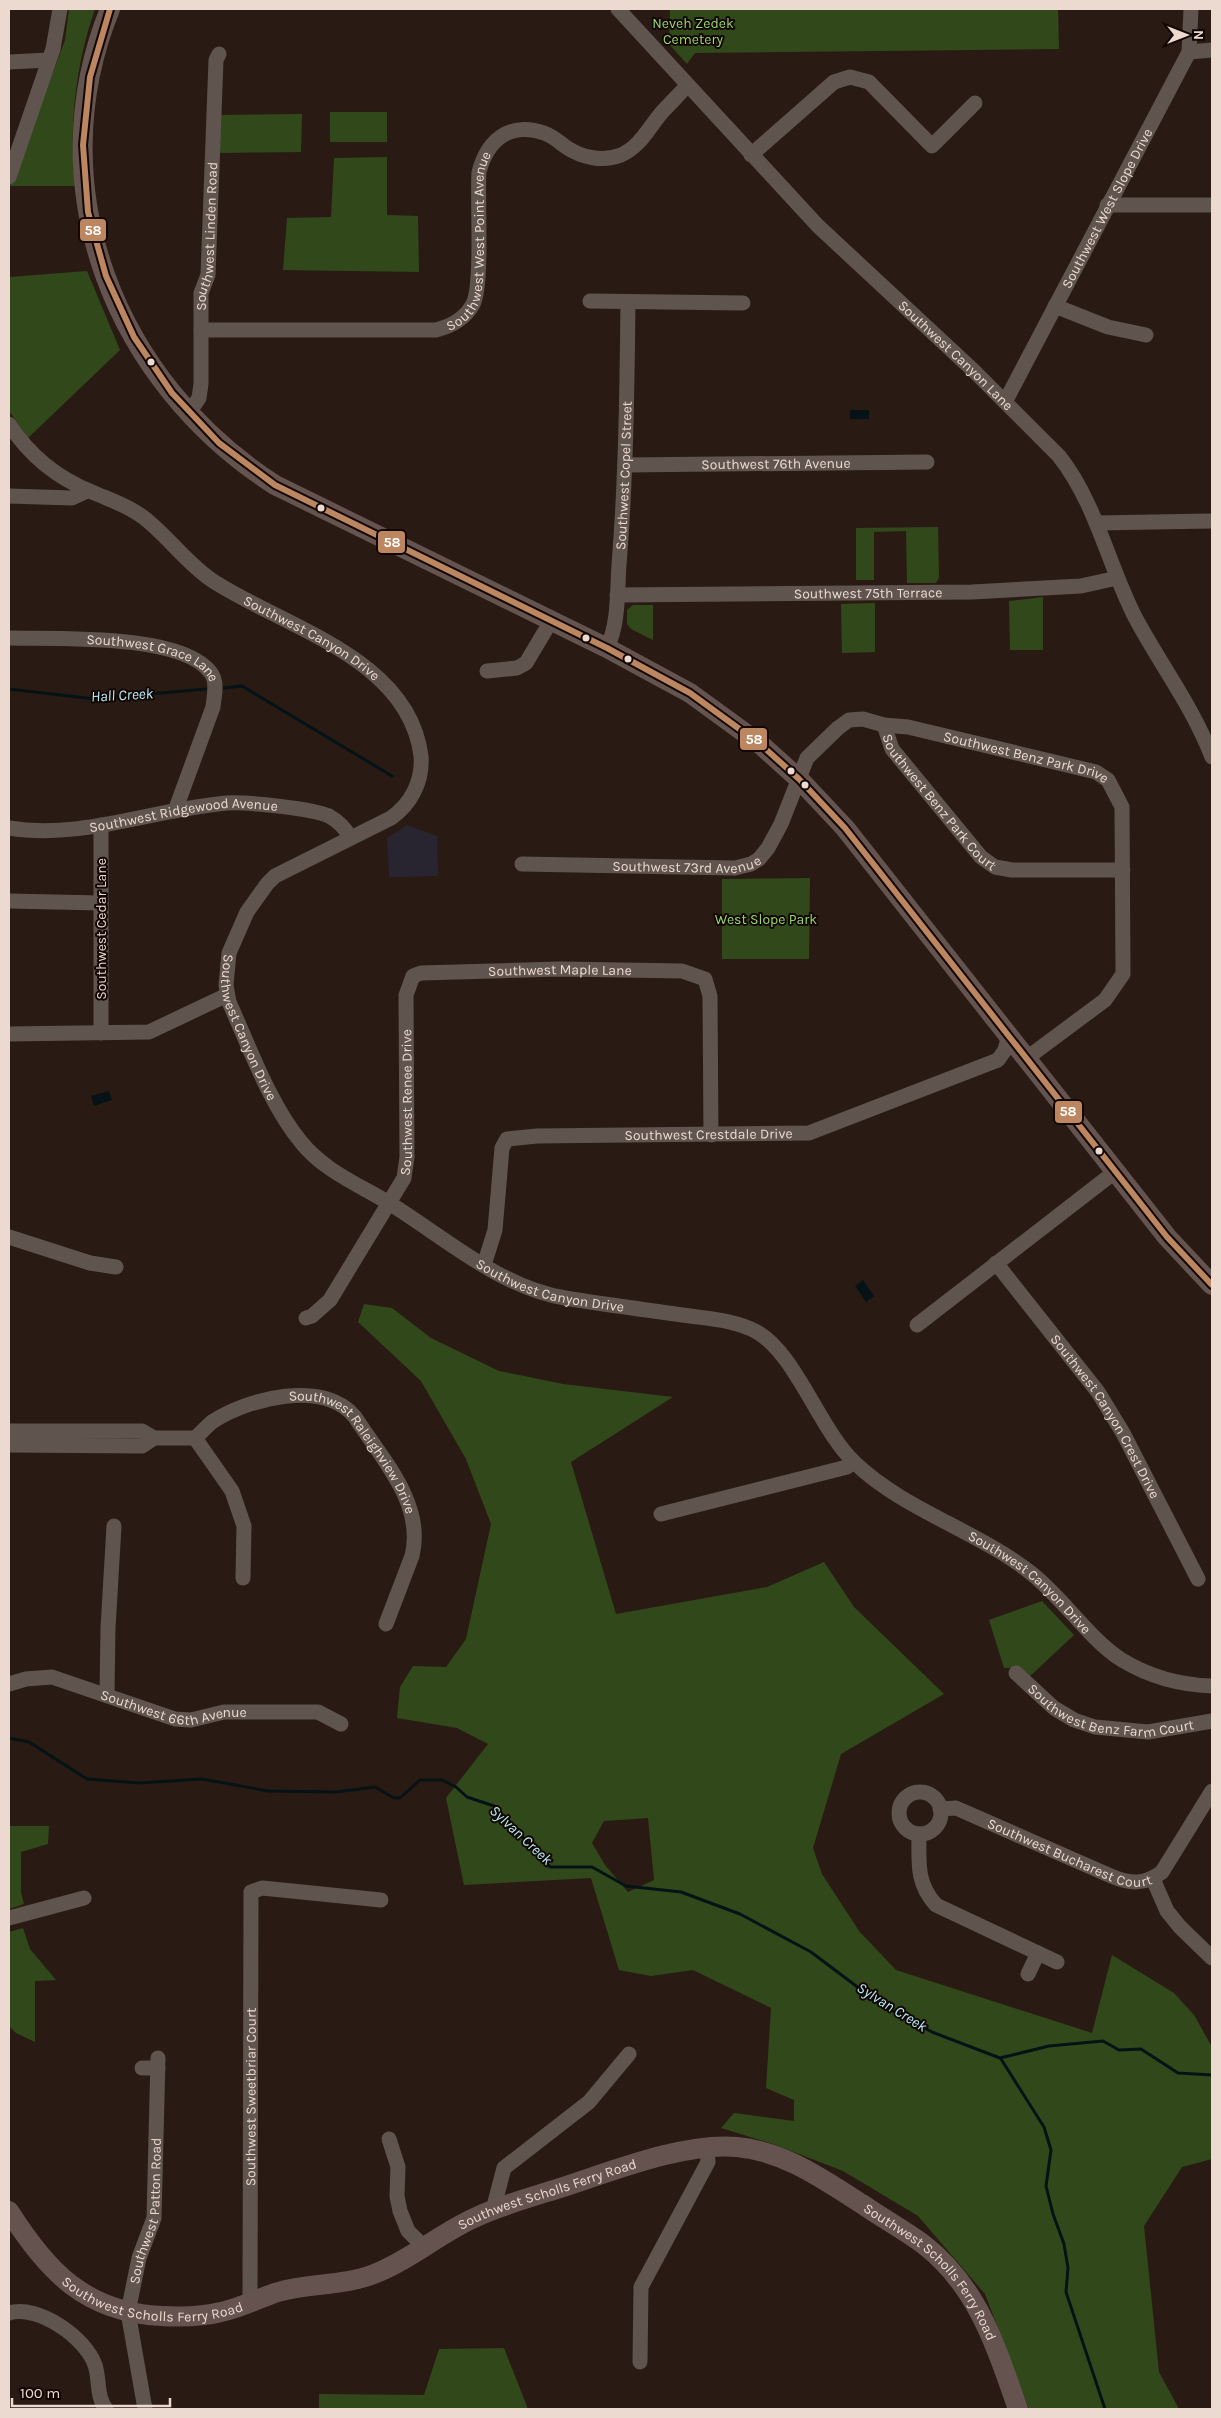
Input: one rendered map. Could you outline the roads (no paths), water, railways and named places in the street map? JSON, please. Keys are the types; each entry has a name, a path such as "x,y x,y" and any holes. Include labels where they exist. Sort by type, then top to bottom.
{"main road":[{"path":"110,9 96,49 87,101 83,158 89,217 105,278 131,336 164,385 188,414 225,449 275,485 607,648 664,678 714,710 760,744 799,779 845,828 1167,1237 1212,1284"},
{"name":"Southwest Scholls Ferry Road","path":"9,2211 42,2258 68,2284 97,2302 128,2312 185,2316 223,2312 289,2290 365,2277 397,2264 466,2222 493,2210 660,2157 707,2148 731,2146 747,2148 796,2164 922,2243 938,2256 956,2274 981,2311 994,2339 1018,2409"}],"street":[{"path":"9,177 49,60 59,26 60,9"},
{"name":"Southwest Canyon Lane","path":"618,9 751,155 840,248 974,371 1035,430 1066,464 1086,498 1136,617 1203,734 1212,757"},
{"name":"Southwest West Slope Drive","path":"1004,402 1189,52 1191,9"},
{"path":"1189,52 1212,50"},
{"name":"Southwest Linden Road","path":"188,414 201,392 202,293 208,275 216,60 219,54"},
{"path":"9,62 49,60"},
{"path":"751,155 828,87 844,78 856,78 870,82 932,146 975,103"},
{"name":"Southwest West Point Avenue","path":"201,330 436,330 449,327 461,319 474,303 478,280 479,172 483,156 493,141 503,134 528,130 544,133 583,156 603,159 620,155 635,148 662,113 687,86"},
{"path":"1107,205 1212,204"},
{"path":"590,301 743,303"},
{"name":"Southwest Copel Street","path":"607,648 614,629 625,465 628,302"},
{"path":"1055,306 1108,327 1146,335"},
{"name":"Southwest Canyon Drive","path":"9,424 40,462 58,475 88,491 125,505 138,514 212,580 332,645 382,681 394,693 413,725 419,744 420,774 415,789 398,812 276,876 267,884 247,912 234,939 228,960 227,995 282,1114 303,1146 326,1166 389,1203 484,1265 537,1292 723,1321 758,1332 783,1355 831,1434 853,1461 894,1491 1008,1556 1032,1573 1057,1594 1100,1641 1119,1658 1146,1673 1168,1680 1212,1686"},
{"name":"Southwest 76th Avenue","path":"625,465 927,462"},
{"path":"9,496 72,498 88,491"},
{"path":"1096,523 1212,521"},
{"name":"Southwest 75th Terrace","path":"617,595 981,592 1081,586 1118,578"},
{"path":"487,671 517,668 526,662 551,621"},
{"name":"Southwest Grace Lane","path":"9,638 132,641 160,647 202,663 213,675 215,690 213,707 175,811"},
{"name":"Southwest Benz Park Drive","path":"799,779 807,758 849,720 863,719 884,726 908,727 1096,772 1108,780 1122,806 1122,974 1105,1000 1027,1058"},
{"name":"Southwest Benz Park Court","path":"884,726 892,749 981,857 995,867 1012,870 1123,870"},
{"name":"Southwest 73rd Avenue","path":"522,864 735,868 751,864 759,858 774,837 799,779"},
{"name":"Southwest Ridgewood Avenue","path":"9,828 54,830 101,825 230,803 329,816 346,828 350,837"},
{"name":"Southwest Cedar Lane","path":"101,825 101,1033"},
{"path":"9,901 101,903"},
{"name":"Southwest Maple Lane","path":"413,976 421,973 560,970 682,971 705,978 710,996 711,1135"},
{"name":"Southwest Renee Drive","path":"306,1318 312,1316 330,1300 404,1178 406,1163 406,995 413,976"},
{"path":"9,1034 149,1032 227,995"},
{"name":"Southwest Crestdale Drive","path":"484,1265 495,1230 502,1148 507,1139 537,1136 798,1134 819,1131 998,1060 1005,1050 1008,1035"},
{"path":"917,1325 1116,1171"},
{"path":"9,1237 90,1263 116,1267"},
{"name":"Southwest Canyon Crest Drive","path":"996,1263 1098,1392 1123,1433 1198,1579"},
{"name":"Southwest Raleighview Drive","path":"195,1438 211,1423 225,1415 266,1400 283,1397 326,1397 350,1411 406,1496 414,1521 412,1556 386,1624"},
{"path":"9,1431 142,1431 154,1438 195,1438 232,1492 244,1526 244,1578"},
{"path":"9,1445 142,1446 154,1438"},
{"path":"661,1514 848,1467 853,1461"},
{"path":"106,1694 114,1526"},
{"name":"Southwest Benz Farm Court","path":"1016,1673 1064,1715 1094,1727 1148,1732 1212,1720"},
{"name":"Southwest 66th Avenue","path":"9,1684 26,1678 52,1677 175,1719 191,1720 224,1712 318,1712 341,1724"},
{"name":"Southwest Bucharest Court","path":"940,1809 956,1808 1127,1882 1153,1879 1169,1863 1212,1791"},
{"path":"918,1792 926,1793 938,1802 940,1809 940,1818 936,1827 926,1834 908,1831 900,1821 899,1813 904,1799 918,1792"},
{"path":"919,1834 920,1878 925,1893 936,1905 1057,1962"},
{"path":"1153,1879 1167,1911 1180,1927 1212,1958"},
{"name":"Southwest Sweetbriar Court","path":"250,2302 251,1892 262,1888 381,1900"},
{"path":"9,1918 84,1898"},
{"path":"1028,1974 1038,1953"},
{"path":"493,2210 504,2168 589,2102 629,2054"},
{"name":"Southwest Patton Road","path":"142,2068 158,2063 154,2218 138,2258 128,2312 145,2409"},
{"path":"389,2139 398,2167 397,2196 400,2211 408,2232 424,2247"},
{"path":"640,2362 641,2286 708,2162 707,2148"},
{"path":"9,2313 26,2312 38,2314 57,2324 84,2344 95,2364 99,2395 106,2409"}],"waterway":[{"name":"Hall Creek","path":"224,688 242,686 392,776"},
{"name":"Hall Creek","path":"9,689 95,699 206,689"},
{"name":"Sylvan Creek","path":"9,1738 29,1742 87,1779 139,1783 202,1779 268,1791 336,1792 375,1787 394,1798 400,1798 420,1780 442,1780 456,1787 467,1797 494,1806 550,1867 592,1867 626,1886 681,1892 740,1914 811,1952 880,2004 932,2032 1000,2058 1049,2046 1103,2041 1119,2050 1141,2049 1178,2073 1212,2075"},
{"path":"1001,2059 1044,2127 1051,2150 1046,2186 1053,2214 1064,2244 1068,2268 1066,2292 1105,2409"}],"park label":[{"name":"Neveh Zedek Cemetery","path":"693,32"},
{"name":"West Slope Park","path":"766,919"}]}
